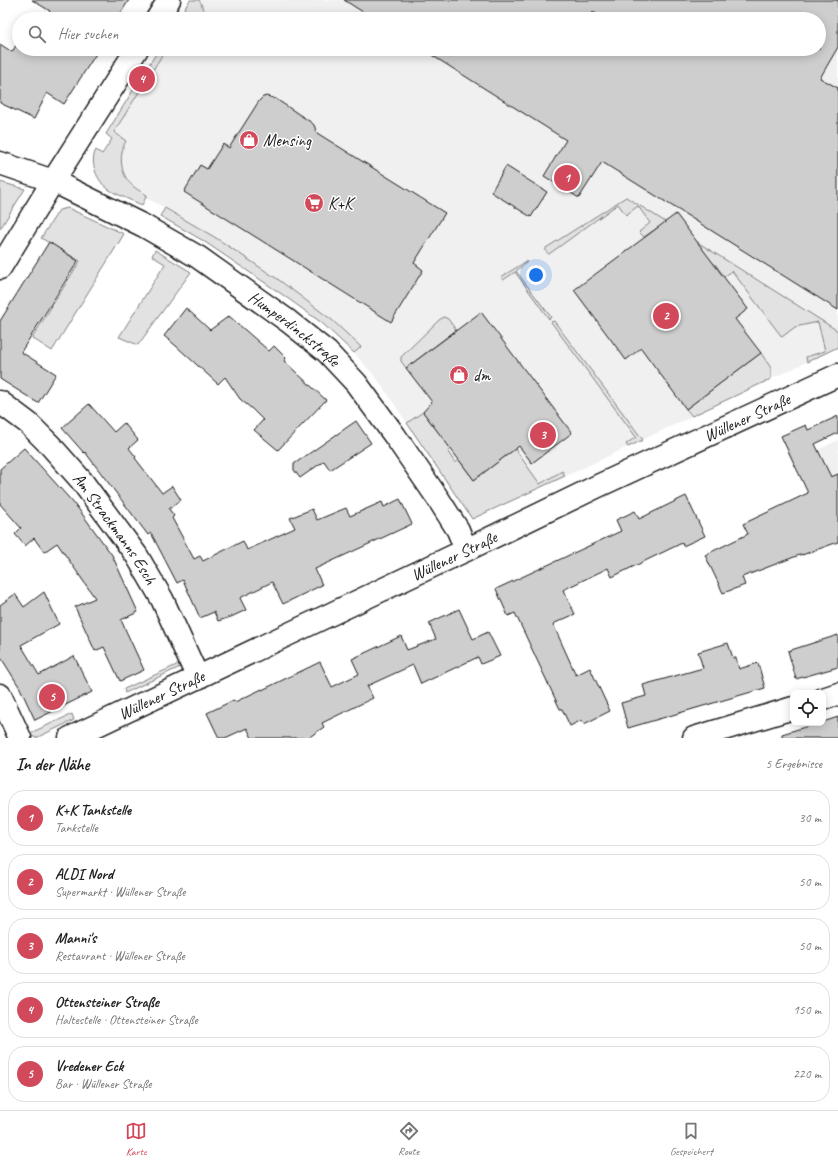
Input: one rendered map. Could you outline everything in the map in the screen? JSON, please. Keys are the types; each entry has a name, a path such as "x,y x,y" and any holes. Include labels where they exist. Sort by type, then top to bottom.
{"street":[{"path":"161,12 169,0"},
{"path":"0,268 133,56"},
{"name":"Humperdinckstraße","path":"0,163 53,181 144,226 198,257 288,321 327,352 356,383 404,449 458,530 466,550"},
{"name":"Wüllener Straße","path":"70,738 598,486 838,375"},
{"name":"Am Strackmanns Esch","path":"0,402 28,423 81,480 137,556 162,599 198,678"},
{"path":"826,698 838,694"},
{"path":"0,695 20,738"},
{"path":"694,738 790,709"}],"shaded area":[{"path":"190,0 199,0 203,9 203,12 182,12"},
{"path":"199,0 838,0 838,347 472,519 378,380 354,353 361,347 332,320 279,280 216,238 172,211 146,198 147,195 134,187 126,177 121,158 124,145 114,133 162,56 826,56 826,12 202,12 201,2"},
{"path":"155,56 162,56 114,132 126,141 123,147 121,159 123,171 126,177 134,187 147,195 142,205 115,193 104,186 95,171 93,160 96,150 102,154 112,139 106,134 135,87 138,89 143,81 140,79"},
{"path":"0,182 25,189 0,229"},
{"path":"626,197 838,331 838,347 807,362 806,357 825,351 818,322 795,327 782,337 732,271 724,277 716,265 657,228 644,237 639,232 650,223 638,206 626,215 618,204 549,254 546,252 546,248"},
{"path":"68,208 124,234 52,351 32,338 80,261 41,238 59,210"},
{"path":"165,208 216,238 279,280 332,320 361,347 354,353 322,323 283,295 202,240 160,216"},
{"path":"155,250 191,272 138,345 119,337 165,264 152,256"},
{"path":"527,261 516,271 551,317 549,319 515,272 503,280 501,277"},
{"path":"444,317 448,319 456,330 406,368 401,361 401,357 439,320"},
{"path":"554,321 643,440 628,447 626,444 636,437 551,322"},
{"path":"761,353 771,368 771,379 692,416 686,409"},
{"path":"423,412 451,449 448,452 455,463 459,460 474,480 515,449 540,484 562,471 565,476 472,519 407,423"},
{"path":"838,440 838,492 818,450"},
{"path":"181,663 180,667 125,693 124,689"},
{"path":"72,714 74,720 36,738 28,734"}],"building":[{"path":"32,0 129,0 121,12 50,11"},
{"path":"344,0 838,0 838,47 820,78 838,88 838,310 602,162 579,198 544,176 566,140 433,56 826,56 826,12 363,12"},
{"path":"0,44 12,52 12,56 95,56 64,104 47,93 34,119 0,103"},
{"name":"K+K","path":"267,96 276,99 312,123 317,133 445,213 414,263 423,270 391,322 184,192 200,165 207,169 223,144 229,148 259,101 263,97"},
{"path":"506,166 547,192 531,217 491,192"},
{"path":"676,214 748,309 735,319 761,353 686,409 641,348 626,360 574,290"},
{"path":"49,242 78,261 21,352 56,374 38,403 0,379 0,321"},
{"path":"186,308 210,330 229,316 269,351 274,346 286,358 284,361 326,400 278,450 254,430 263,420 240,399 225,377 218,384 164,336"},
{"path":"481,312 572,433 532,463 519,446 474,480 423,412 432,402 406,368"},
{"path":"89,404 114,432 124,423 138,440 129,448 162,493 172,486 181,500 169,509 174,516 172,518 194,559 200,556 203,561 243,541 247,550 295,528 290,518 312,509 317,520 346,508 350,516 382,502 384,507 400,499 412,524 315,569 322,585 283,604 272,582 240,598 246,610 218,621 214,612 200,618 183,580 177,583 151,533 148,535 85,452 84,453 62,428"},
{"path":"838,416 838,433 815,444 831,477 838,474 838,542 742,577 745,585 723,593 705,555 748,534 743,524 808,493 781,436 806,425 808,430"},
{"path":"356,421 371,443 330,470 324,461 300,478 294,470 294,464"},
{"path":"24,448 77,507 112,555 138,612 121,620 144,670 120,681 104,647 95,651 75,607 95,598 57,543 44,552 34,538 25,546 15,534 21,528 0,504 0,469"},
{"path":"686,496 705,536 683,546 682,543 612,577 608,568 563,590 575,614 553,624 576,675 590,668 610,711 584,724 582,720 570,726 562,709 560,709 515,613 508,616 496,589 621,531 616,520 635,511 639,519"},
{"path":"44,592 59,624 21,645 39,675 74,656 92,692 35,720 20,688 0,656 0,605 15,594 24,607"},
{"path":"459,609 473,639 488,632 500,656 481,664 478,657 421,684 413,665 367,686 373,698 322,723 324,727 308,738 252,738 247,728 225,738 219,738 207,713 234,700 235,702 262,690 320,662 332,687 359,674 352,659 401,636 407,650 436,639 429,623"},
{"path":"838,635 838,667 796,679 788,651"},
{"path":"728,643 733,658 736,658 739,669 758,663 765,688 628,728 621,703 646,696 643,685 703,668 698,652"},
{"path":"838,717 838,738 782,738 782,734 808,726 826,726 826,721"}],"place":[{"name":"Ottensteiner Straße","path":"142,79"},
{"name":"Mensing","path":"249,140"},
{"name":"K+K Tankstelle","path":"567,178"},
{"name":"K+K","path":"314,203"},
{"name":"ALDI Nord","path":"666,316"},
{"name":"dm","path":"459,375"},
{"name":"Manni's","path":"543,435"},
{"name":"Vredener Eck","path":"52,697"}]}
